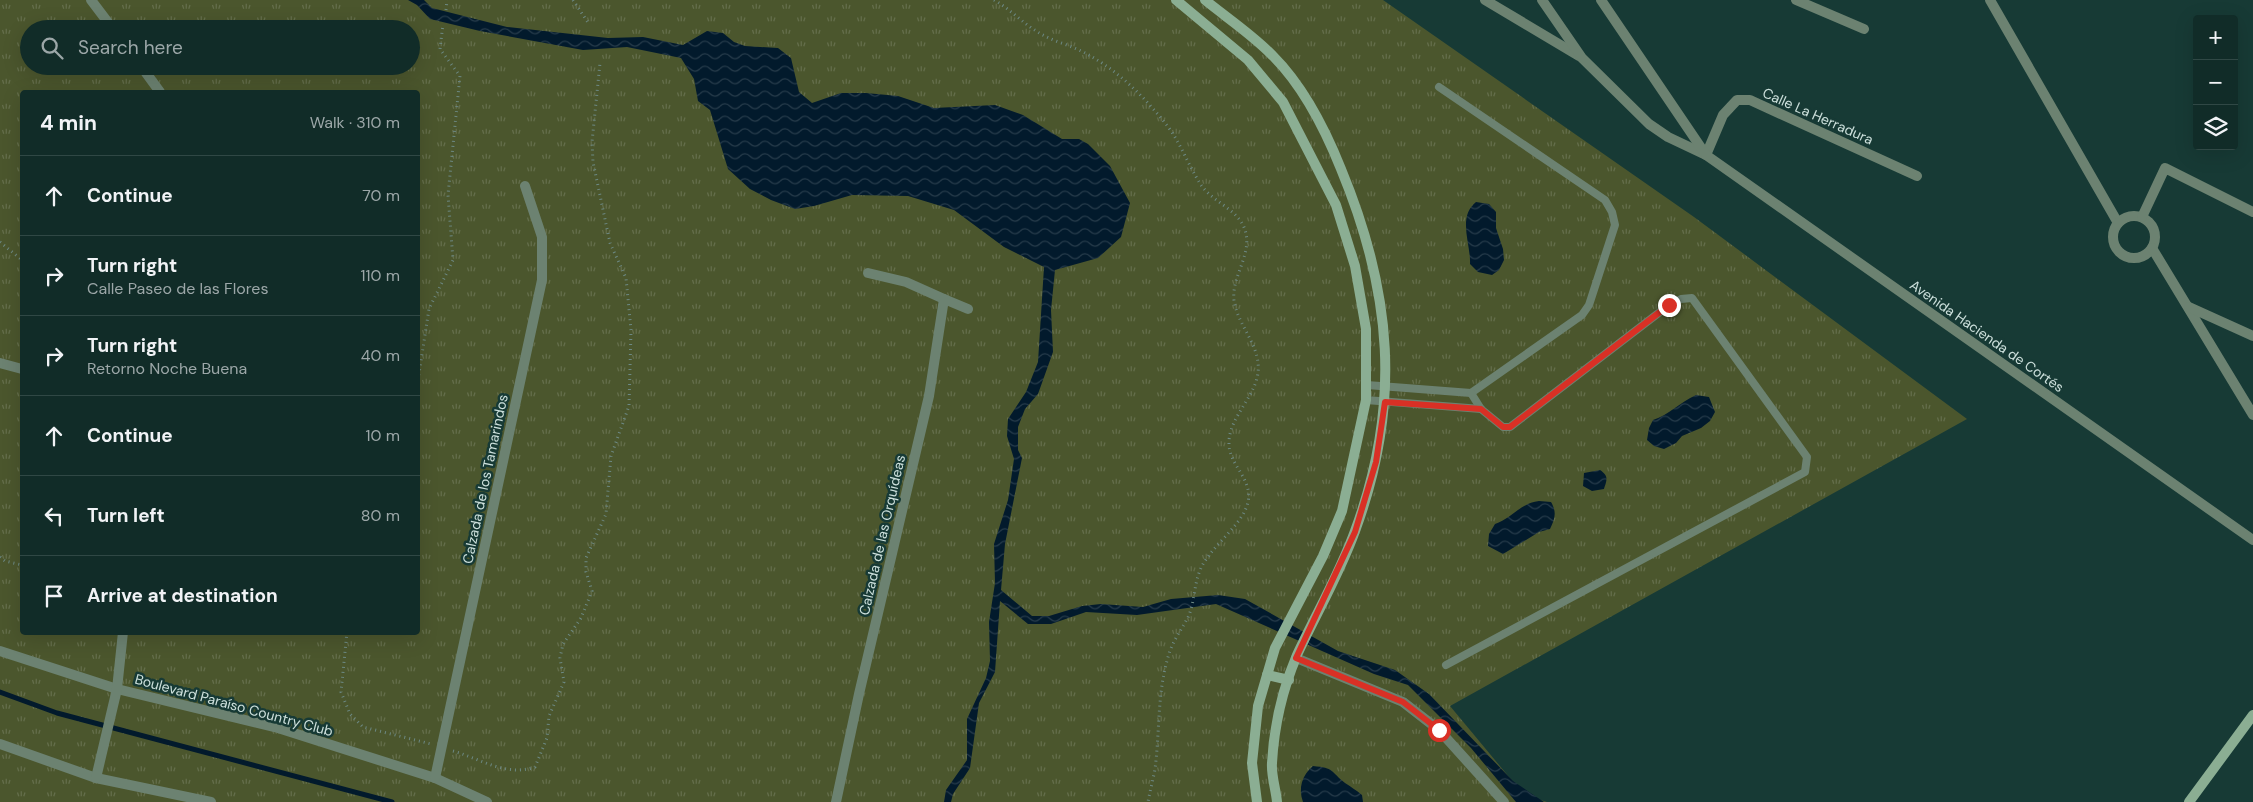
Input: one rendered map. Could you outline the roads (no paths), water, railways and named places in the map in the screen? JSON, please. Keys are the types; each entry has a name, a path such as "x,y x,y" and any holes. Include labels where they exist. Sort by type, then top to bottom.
{"street":[{"path":"91,0 105,20"},
{"path":"1176,0 1248,60 1283,102 1336,205 1355,266 1366,329 1366,400 1342,511 1323,556 1275,648 1258,706 1252,763 1257,802"},
{"path":"1205,0 1274,56 1308,101 1333,148 1357,207 1375,268 1386,342 1385,402 1376,462 1355,532 1296,658 1281,706 1272,764 1277,802"},
{"path":"1485,0 1582,58"},
{"name":"Avenida Hacienda de Cortés","path":"1542,0 1582,58 1650,124 1668,137 1706,155 2253,540"},
{"name":"Avenida Hacienda de Cortés","path":"1601,0 1706,155"},
{"path":"1796,0 1864,29"},
{"path":"1990,0 2118,223"},
{"path":"148,75 159,90"},
{"name":"Calle La Herradura","path":"1706,155 1723,115 1737,100 1750,100 1917,176"},
{"path":"2142,217 2165,168 2253,212"},
{"name":"Calzada de los Tamarindos","path":"435,778 542,280 542,237 525,186"},
{"path":"2130,216 2142,217 2153,228 2154,242 2152,248 2141,257 2134,258 2121,254 2117,249 2113,236 2118,223 2130,216"},
{"path":"2152,248 2253,414"},
{"path":"868,273 906,282 968,309"},
{"name":"Calzada de las Orquídeas","path":"836,802 859,694 929,396 944,298"},
{"path":"2189,307 2253,336"},
{"path":"0,362 20,367"},
{"path":"96,778 117,689 123,635"},
{"name":"Boulevard Paraíso Country Club","path":"0,651 117,689 278,728 435,778 487,802"},
{"path":"1296,658 1403,702 1439,730 1504,802"},
{"path":"1267,675 1289,680"},
{"path":"2189,802 2253,715"},
{"path":"0,744 96,778 211,802"}],"lane":[{"path":"1367,385 1471,393 1582,315 1589,305 1614,225 1612,212 1605,200 1439,87"},
{"path":"1446,665 1805,472 1807,457 1692,298 1680,299 1669,305 1510,427 1503,427 1481,409 1471,393"},
{"path":"1366,400 1481,409"}],"water":[{"path":"408,0 424,0 432,8 507,27 608,38 643,37 683,45 707,31 723,33 734,42 745,46 778,48 791,58 799,92 812,103 841,93 866,93 898,96 934,108 995,105 1023,115 1062,139 1079,139 1088,144 1110,166 1130,203 1121,237 1098,258 1055,270 1051,310 1053,352 1038,394 1025,409 1018,427 1018,450 1022,458 1005,544 1001,590 1032,616 1049,616 1082,606 1101,604 1143,607 1171,599 1218,595 1245,599 1338,651 1395,670 1429,694 1513,781 1544,802 1516,802 1471,748 1408,685 1374,674 1216,604 1137,615 1086,612 1051,624 1028,624 1000,601 995,672 979,703 970,768 953,794 951,802 944,802 946,790 967,760 967,719 986,678 990,661 989,622 995,583 994,544 1008,500 1014,459 1007,436 1008,419 1026,392 1038,362 1044,267 1004,247 954,210 908,196 852,195 814,206 795,209 771,200 750,189 728,169 710,110 698,101 694,79 681,58 627,47 583,50 480,31 430,19 417,5"},
{"path":"1476,202 1489,204 1496,212 1496,228 1503,249 1504,260 1499,270 1492,275 1478,272 1470,264 1466,223 1470,208"},
{"path":"1696,395 1709,397 1715,412 1710,421 1701,428 1682,436 1676,443 1664,449 1654,446 1647,440 1649,428 1653,420"},
{"path":"1600,470 1605,474 1606,478 1604,489 1592,491 1583,486 1584,473"},
{"path":"1539,501 1551,502 1553,506 1555,516 1550,529 1539,532 1503,554 1488,546 1489,534 1495,524 1527,505"},
{"path":"1313,766 1332,771 1362,795 1363,802 1303,802 1302,782 1306,773"}],"waterway":[{"path":"0,692 57,713 392,802"}]}
